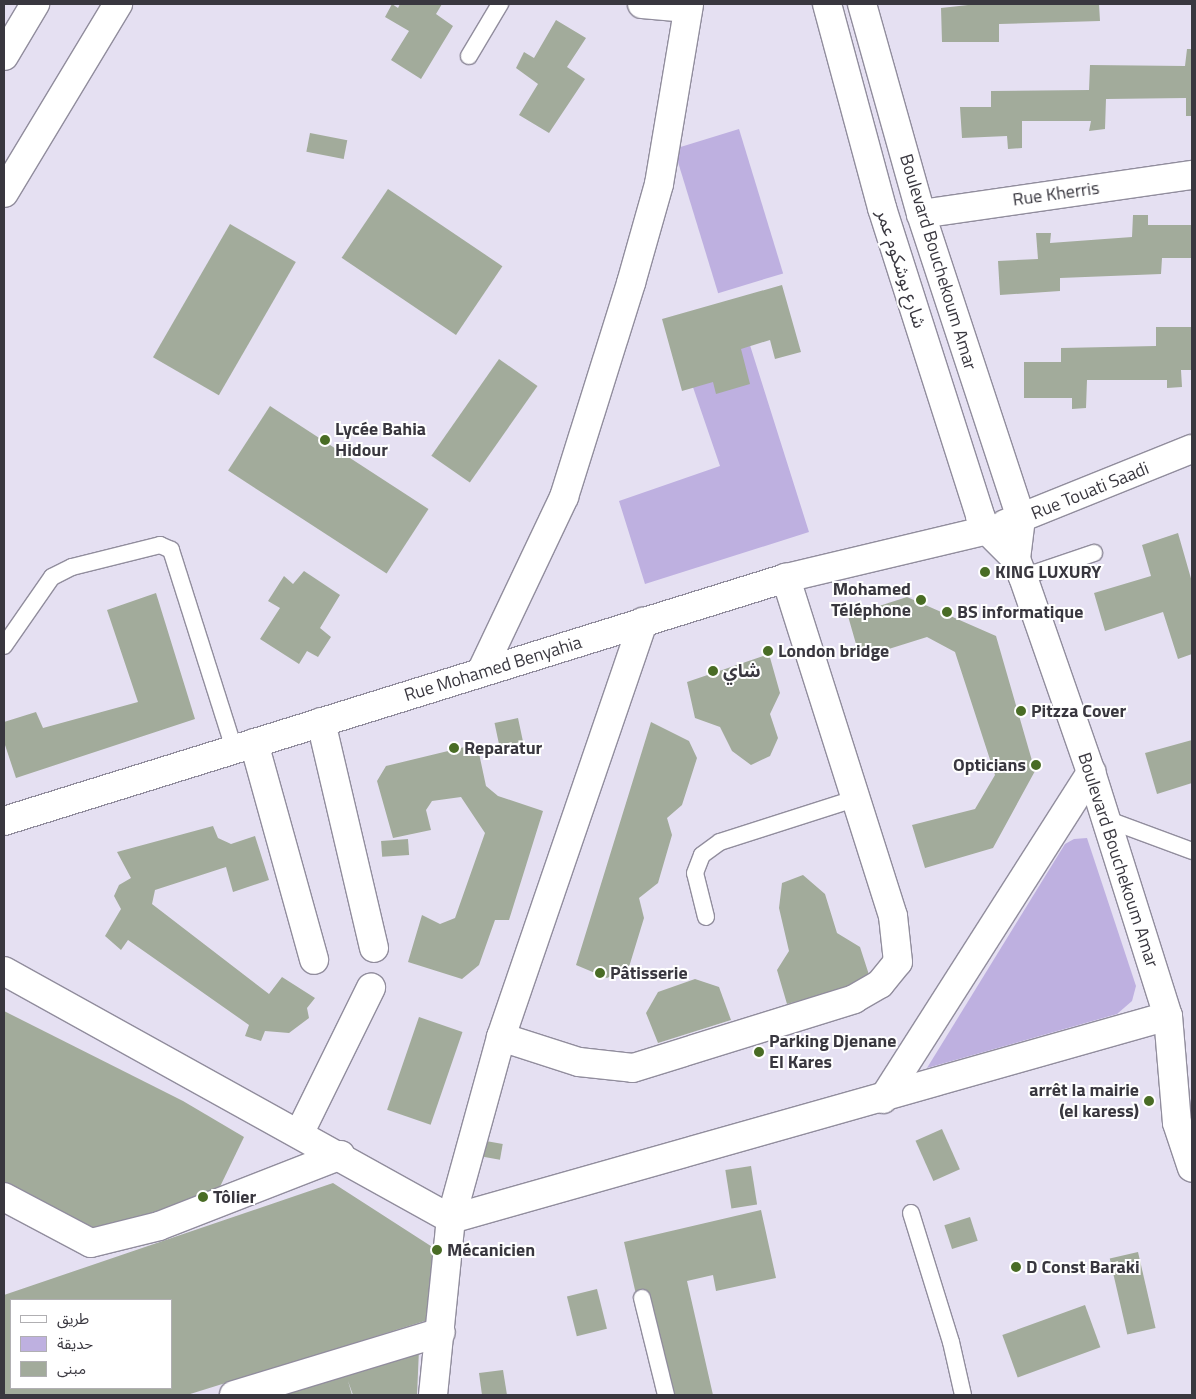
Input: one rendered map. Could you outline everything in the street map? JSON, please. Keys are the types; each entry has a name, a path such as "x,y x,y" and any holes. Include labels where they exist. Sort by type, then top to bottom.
{"main road":[{"path":"4,56 35,4"},
{"path":"4,193 118,4"},
{"path":"481,672 564,497 626,302 659,184 689,6 642,4"},
{"name":"شارع بوشكوم عمر","path":"827,4 882,208 987,530"},
{"name":"Boulevard Bouchekoum Amar","path":"862,4 921,214 1021,518"},
{"name":"Rue Kherris","path":"921,214 1192,175"},
{"name":"Rue Touati Saadi","path":"987,530 1192,449"},
{"path":"1019,568 1021,518"},
{"path":"987,530 1019,568"},
{"name":"Rue Mohamed Benyahia","path":"4,821 786,578 987,530"},
{"name":"Boulevard Bouchekoum Amar","path":"1019,568 1091,772 1168,1016 1177,1123 1192,1168"},
{"path":"501,1037 579,1062 633,1068 854,999 880,984 898,962 894,916 786,578"},
{"path":"433,1395 451,1218 501,1037 643,622"},
{"path":"321,722 374,948"},
{"path":"244,746 314,960"},
{"path":"883,1099 1091,772"},
{"path":"4,971 300,1132 451,1218 883,1099 1168,1016 1192,1074"},
{"path":"300,1132 371,988"},
{"path":"4,1197 91,1243 159,1226 341,1155"},
{"path":"234,1395 440,1332"}],"lane":[{"path":"469,56 500,4"},
{"path":"4,646 52,577 72,567 160,545 171,550 244,746"},
{"path":"1019,568 1094,553"},
{"path":"706,917 695,873 702,856 720,842 857,798"},
{"path":"1106,819 1192,851"},
{"path":"911,1213 952,1342 964,1395"},
{"path":"642,1298 666,1395"}],"green space":[{"path":"739,129 783,273 718,293 674,149"},
{"path":"736,301 809,532 645,584 619,501 720,466 672,326"},
{"path":"1087,838 1136,986 1132,1001 1117,1014 927,1068 1065,844 1074,839"}],"building":[{"path":"392,4 398,8 400,4 442,4 436,14 453,26 421,79 391,60 409,31 385,17"},
{"path":"977,4 1099,4 1100,21 999,24 999,42 942,42 941,8"},
{"path":"556,20 586,38 567,67 585,79 549,133 519,115 538,84 516,68 524,52 534,58"},
{"path":"1187,49 1192,49 1192,116 1186,116 1186,98 1106,99 1105,129 1089,131 1091,121 1022,121 1022,148 1008,149 1007,136 962,138 960,107 991,107 991,91 1089,90 1090,65 1185,66"},
{"path":"310,133 347,140 344,159 306,152"},
{"path":"388,189 502,266 456,335 342,258"},
{"path":"1133,215 1148,215 1148,225 1192,225 1192,258 1162,258 1161,274 1060,278 1060,291 1000,295 998,261 1038,259 1036,233 1051,233 1050,243 1132,237"},
{"path":"230,224 296,262 219,395 153,357"},
{"path":"782,285 801,352 775,359 770,340 741,349 750,384 716,394 713,382 682,391 662,319"},
{"path":"1156,327 1192,327 1192,370 1181,370 1182,387 1167,388 1167,380 1087,380 1086,408 1072,409 1072,398 1024,398 1024,362 1061,362 1061,348 1156,346"},
{"path":"499,359 538,386 470,483 431,456"},
{"path":"270,406 429,509 387,574 228,471"},
{"path":"1178,533 1192,582 1192,654 1178,659 1163,612 1105,631 1094,593 1151,576 1142,545"},
{"path":"304,571 340,595 320,628 331,637 318,657 307,651 299,664 260,639 280,608 268,601 284,576 293,584"},
{"path":"156,593 195,719 16,778 4,742 4,722 36,712 43,728 138,702 107,610"},
{"path":"907,597 996,636 1035,771 993,848 925,868 912,825 975,809 995,775 955,652 927,637 860,658 848,616"},
{"path":"769,654 780,693 770,714 778,738 770,756 751,765 732,751 720,727 695,718 687,682"},
{"path":"518,718 523,741 500,746 495,723"},
{"path":"651,722 689,741 697,758 682,805 667,818 672,835 658,883 639,898 644,918 629,967 607,978 576,965"},
{"path":"1192,740 1192,783 1157,794 1145,753"},
{"path":"477,744 486,786 498,796 543,811 509,920 495,920 479,965 462,979 408,962 422,915 440,924 455,918 485,833 461,797 432,801 426,810 431,830 393,838 377,781 386,766"},
{"path":"213,826 218,838 231,844 255,836 269,880 233,892 226,867 155,890 152,904 269,994 282,977 315,998 307,1008 309,1018 289,1033 265,1031 261,1041 245,1036 249,1025 128,940 121,950 105,936 121,909 114,896 119,885 131,878 117,852"},
{"path":"408,839 409,855 382,857 381,841"},
{"path":"803,875 825,894 837,933 860,947 871,981 787,1004 777,970 789,951 779,908 782,883"},
{"path":"695,979 719,987 731,1020 658,1043 646,1013 658,992"},
{"path":"4,1011 183,1101 244,1137 215,1197 97,1234 4,1185"},
{"path":"419,1017 462,1032 431,1125 387,1110"},
{"path":"942,1129 960,1169 933,1181 916,1141"},
{"path":"486,1141 503,1144 500,1160 483,1157"},
{"path":"751,1166 757,1205 731,1209 725,1170"},
{"path":"333,1183 437,1250 428,1320 187,1395 4,1395 4,1295"},
{"path":"761,1210 776,1278 716,1291 713,1275 687,1281 713,1395 659,1395 624,1242"},
{"path":"970,1217 978,1241 952,1249 944,1225"},
{"path":"1138,1252 1156,1328 1127,1335 1110,1259"},
{"path":"597,1289 607,1329 577,1336 567,1296"},
{"path":"1085,1305 1100,1347 1018,1377 1002,1335"},
{"path":"419,1350 417,1395 353,1395 348,1381 352,1395 281,1395"},
{"path":"503,1370 507,1395 482,1395 479,1373"}],"place":[{"name":"Lycée Bahia Hidour","path":"325,440"},
{"name":"KING LUXURY","path":"985,572"},
{"name":"Mohamed Téléphone","path":"921,600"},
{"name":"BS informatique","path":"947,612"},
{"name":"London bridge","path":"768,651"},
{"name":"شاي","path":"713,671"},
{"name":"Pitzza Cover","path":"1021,711"},
{"name":"Reparatur","path":"454,748"},
{"name":"Opticians","path":"1036,765"},
{"name":"Pâtisserie","path":"600,973"},
{"name":"Parking Djenane El Kares","path":"759,1052"},
{"name":"arrêt la mairie (el karess)","path":"1149,1101"},
{"name":"Tôlier","path":"203,1197"},
{"name":"Mécanicien","path":"437,1250"},
{"name":"D Const Baraki","path":"1016,1267"}]}
